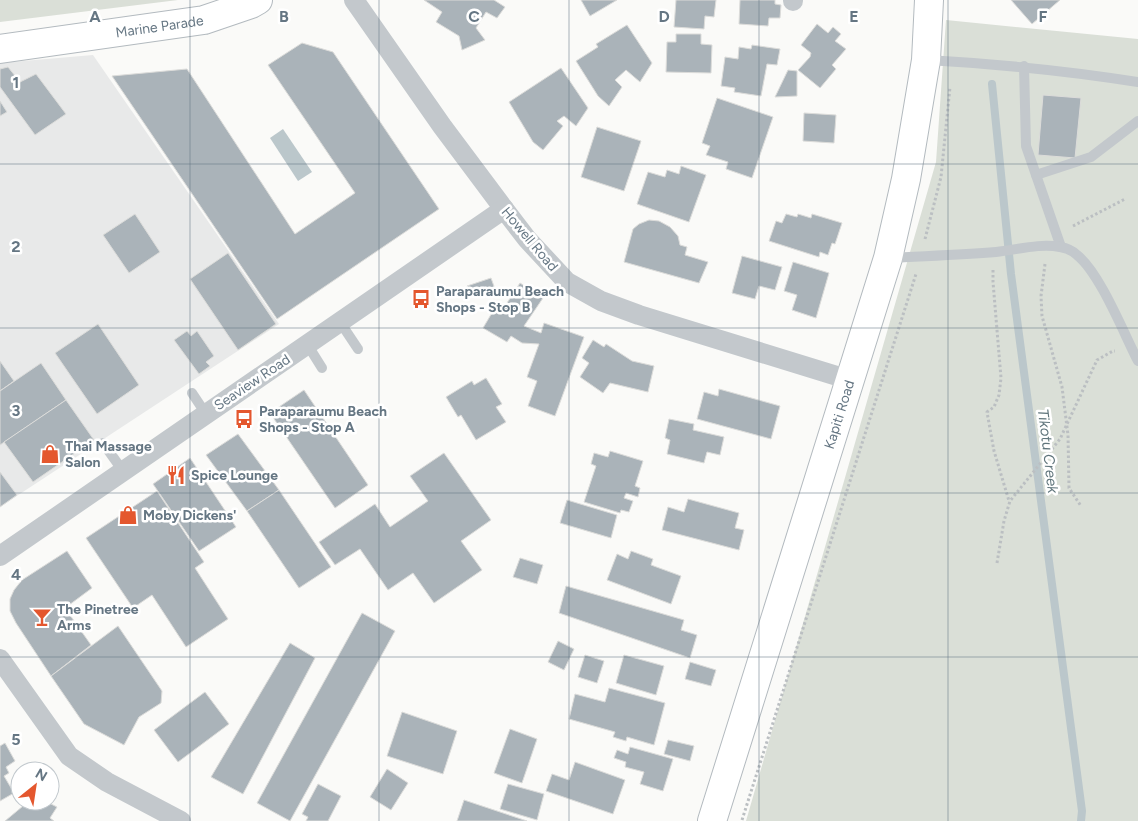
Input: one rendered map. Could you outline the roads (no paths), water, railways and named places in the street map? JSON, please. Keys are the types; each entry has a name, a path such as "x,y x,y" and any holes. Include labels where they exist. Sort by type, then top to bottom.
{"main road":[{"name":"Marine Parade","path":"0,49 204,20 258,0"},
{"name":"Kapiti Road","path":"712,821 888,258 906,179 926,60 930,0"}],"street":[{"name":"Howell Road","path":"354,0 442,126 504,209 527,239 567,282 601,301 639,315 850,380"},
{"name":"Seaview Road","path":"0,556 504,209"},
{"path":"0,659 69,756 107,782 181,821"}],"lane":[{"path":"926,60 1024,66 1138,82"},
{"path":"1024,66 1026,146 1061,247"},
{"path":"1036,175 1091,157 1138,121"},
{"path":"888,258 998,252 1035,247 1061,247 1070,250 1079,256 1088,267 1104,293 1138,361"},
{"path":"340,322 358,349"},
{"path":"307,344 322,368"},
{"path":"192,393 206,414"},
{"path":"103,443 123,471"}],"waterway":[{"name":"Tikotu Creek","path":"992,84 1011,274 1082,811 1081,821"}],"place":[{"name":"Paraparaumu Beach Shops - Stop B","path":"421,299"},
{"name":"Paraparaumu Beach Shops - Stop A","path":"244,419"},
{"name":"Thai Massage Salon","path":"50,454"},
{"name":"Spice Lounge","path":"176,475"},
{"name":"Moby Dickens'","path":"128,515"},
{"name":"The Pinetree Arms","path":"42,617"}]}
